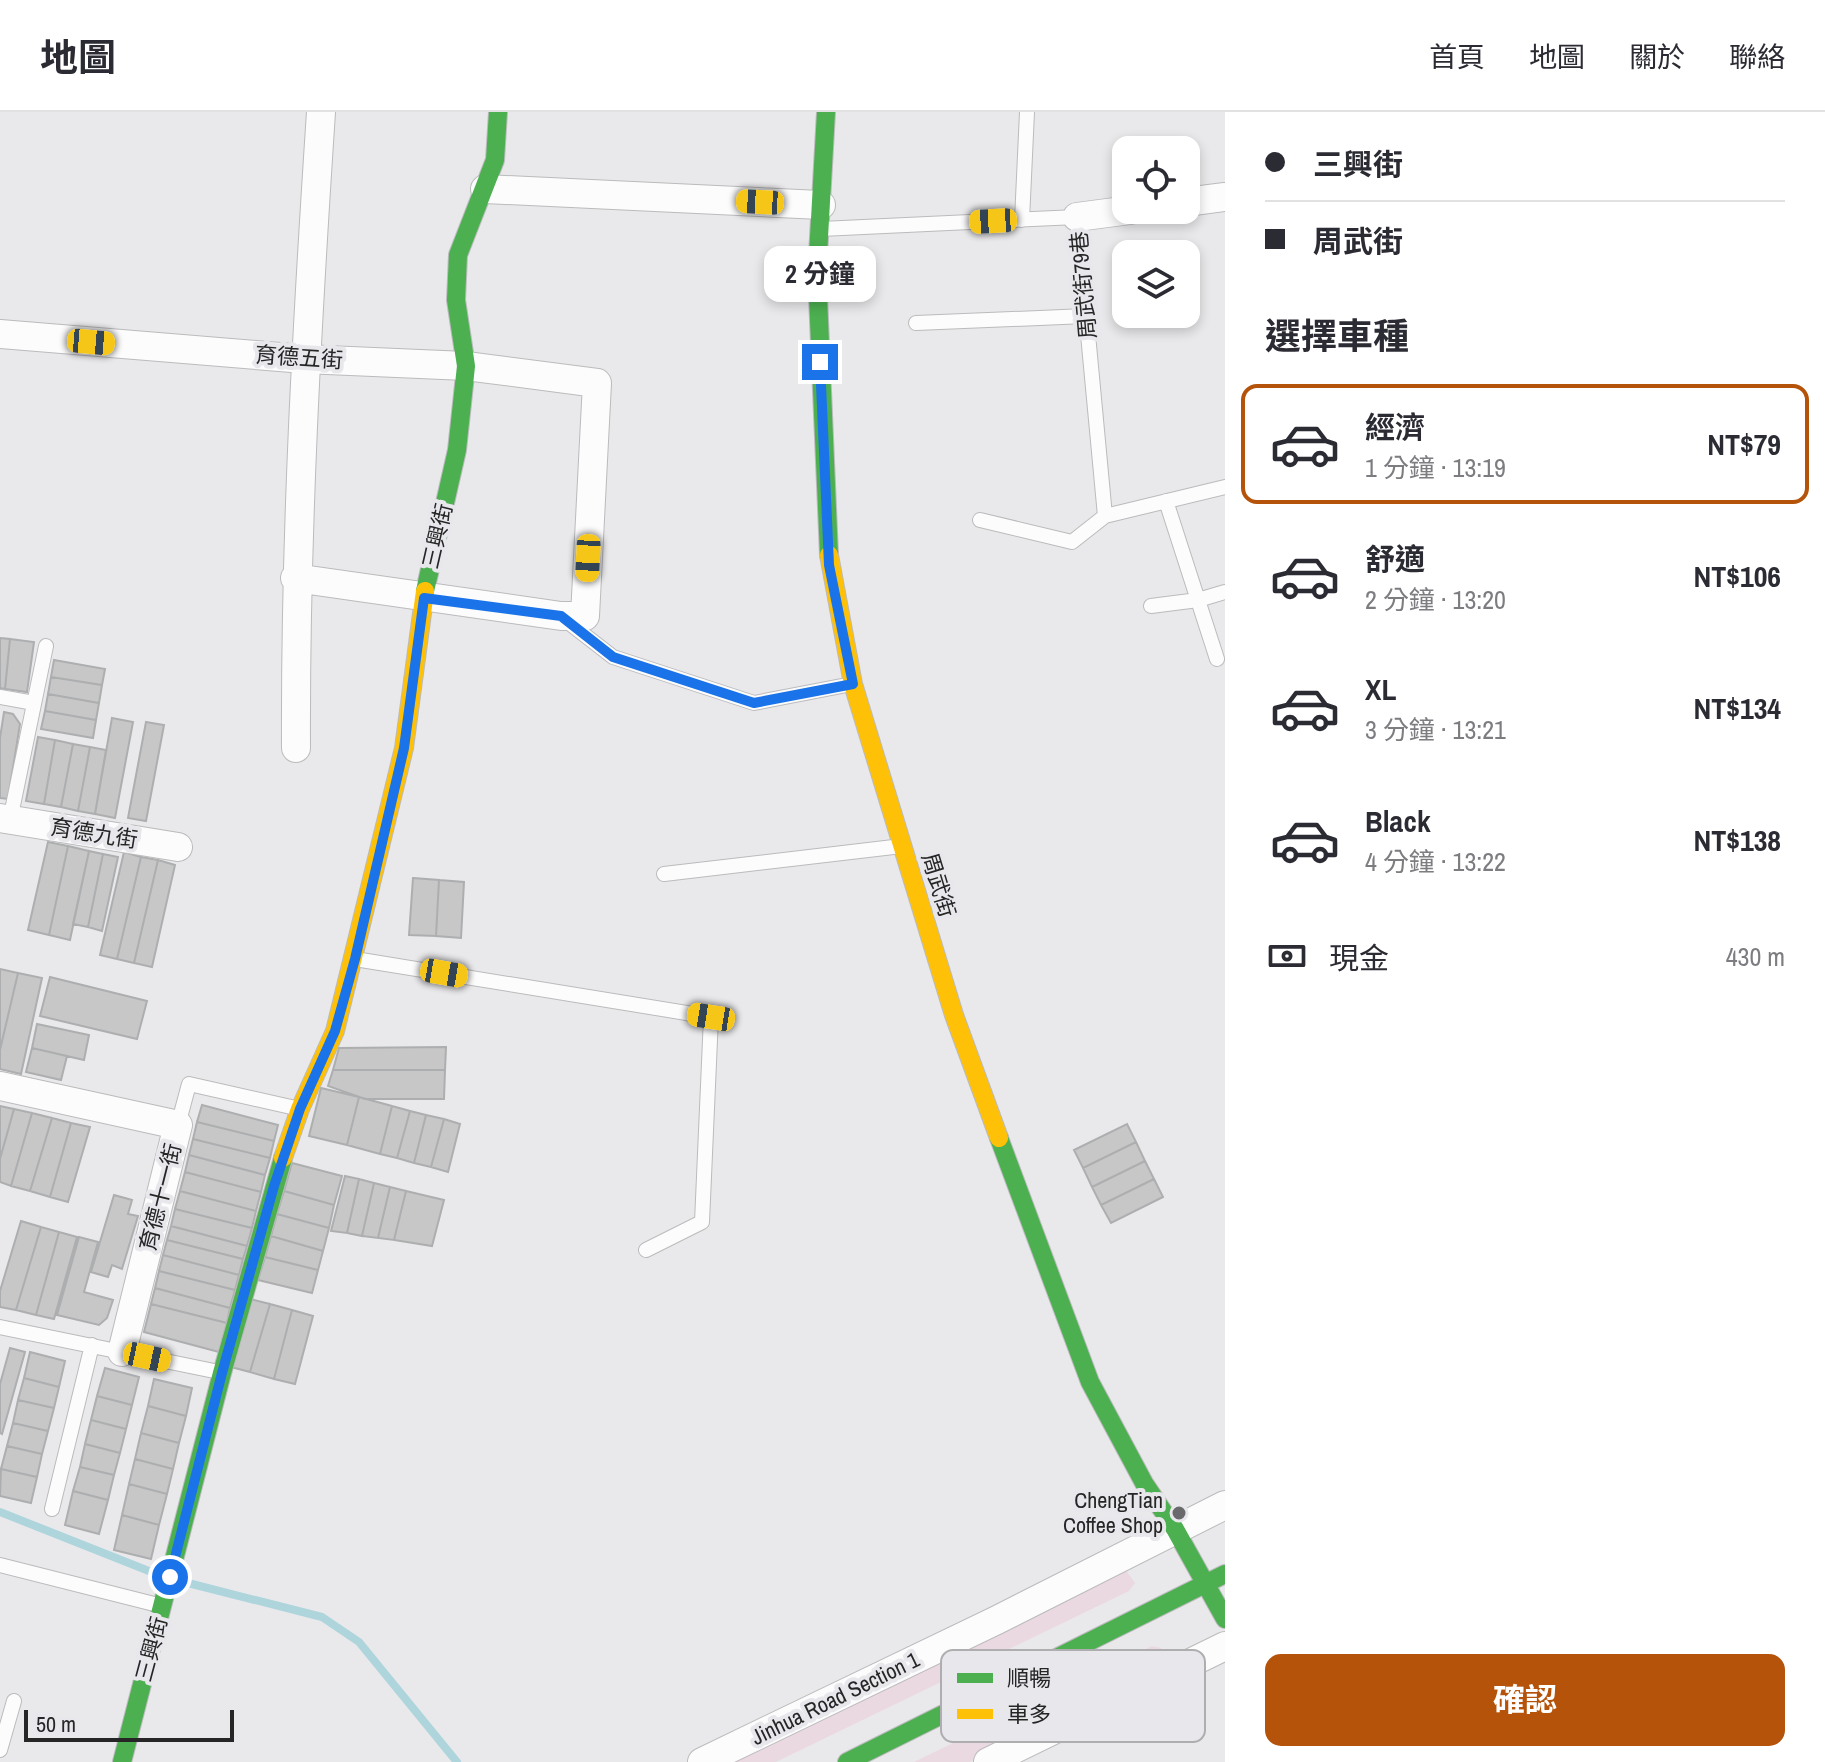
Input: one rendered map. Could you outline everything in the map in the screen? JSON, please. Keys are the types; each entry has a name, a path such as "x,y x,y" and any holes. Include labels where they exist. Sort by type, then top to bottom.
{"street":[{"path":"296,748 295,578 304,359 321,112"},
{"name":"三興街","path":"122,1762 222,1373 300,1109 335,1031 404,748 424,598 457,450 466,366 456,300 458,255 495,160 498,112"},
{"name":"周武街","path":"826,112 817,273 829,565 853,684 954,1015 1090,1382 1144,1483 1175,1529 1225,1619"},
{"path":"485,189 819,217"},
{"path":"1200,200 1225,197"},
{"path":"1077,217 1112,212"},
{"name":"育德五街","path":"0,334 304,359 466,366 597,383 573,616"},
{"path":"295,578 573,616"},
{"name":"育德九街","path":"5,819 178,847"},
{"name":"育德十一街","path":"0,1086 178,1125 122,1352"},
{"name":"Jinhua Road Section 1","path":"702,1762 997,1620 1225,1505"},
{"path":"1071,1650 1225,1574"},
{"path":"1205,1656 1225,1646"},
{"path":"847,1762 941,1715"},
{"path":"988,1762 1029,1742"}],"lane":[{"path":"1022,220 1027,112"},
{"name":"周武街79巷","path":"819,217 1022,220 1077,217 1105,516"},
{"path":"916,323 1086,316"},
{"path":"980,520 1072,542 1105,516 1225,487"},
{"path":"1166,501 1217,659"},
{"path":"1151,606 1198,600 1225,592"},
{"path":"573,616 613,657 754,703 853,684"},
{"name":"育德九街","path":"5,819 46,646"},
{"path":"0,697 34,703"},
{"path":"664,874 902,845"},
{"path":"355,959 711,1017 702,1222 646,1250"},
{"path":"178,1125 189,1084 300,1109"},
{"path":"0,1327 222,1373"},
{"path":"52,1509 92,1345"},
{"path":"0,1565 163,1606"},
{"path":"0,1750 14,1701"}],"shaded area":[{"path":"1125,1569 1135,1583 1129,1591 1007,1650 957,1650"},
{"path":"1152,1646 1162,1650 1144,1650"},
{"path":"941,1658 941,1682 776,1762 724,1762"},
{"path":"955,1742 1012,1742 970,1762 914,1762"}],"building":[{"path":"0,638 10,639 5,689 0,688"},
{"path":"10,639 34,642 27,692 5,689"},
{"path":"54,660 105,669 102,685 51,677"},
{"path":"51,677 102,685 99,703 48,694"},
{"path":"48,694 99,703 96,720 45,711"},
{"path":"45,711 96,720 93,738 41,729"},
{"path":"4,712 13,714 20,724 8,799 0,798 0,738"},
{"path":"112,718 133,722 115,818 95,814"},
{"path":"146,722 164,725 146,821 128,818"},
{"path":"38,737 55,740 44,804 26,801"},
{"path":"55,740 73,744 61,807 44,804"},
{"path":"73,744 90,747 78,811 61,807"},
{"path":"90,747 106,750 95,814 78,811"},
{"path":"48,842 68,846 49,935 28,930"},
{"path":"68,846 89,851 70,940 49,935"},
{"path":"89,851 103,854 88,927 73,924"},
{"path":"124,852 141,857 117,959 100,955"},
{"path":"103,854 118,857 102,931 88,927"},
{"path":"141,857 158,860 134,963 117,959"},
{"path":"158,860 175,865 152,967 134,963"},
{"path":"413,878 439,880 436,936 409,935"},
{"path":"439,880 464,882 461,938 436,936"},
{"path":"0,969 18,973 0,1050"},
{"path":"18,973 42,978 21,1074 0,1069 0,1050"},
{"path":"50,977 147,1001 137,1039 40,1016"},
{"path":"37,1024 89,1035 84,1060 32,1048"},
{"path":"446,1047 445,1070 333,1070 339,1048"},
{"path":"32,1048 67,1056 61,1080 26,1072"},
{"path":"333,1070 445,1070 444,1099 365,1099 328,1086"},
{"path":"321,1088 359,1097 347,1145 309,1136"},
{"path":"359,1097 392,1106 380,1154 347,1145"},
{"path":"202,1105 278,1125 274,1141 197,1122"},
{"path":"0,1106 14,1109 0,1159"},
{"path":"392,1106 410,1111 397,1158 380,1154"},
{"path":"14,1109 32,1113 11,1186 0,1182 0,1159"},
{"path":"410,1111 426,1115 414,1163 397,1158"},
{"path":"32,1113 52,1118 30,1191 11,1186"},
{"path":"426,1115 444,1119 431,1167 414,1163"},
{"path":"52,1118 71,1123 50,1197 30,1191"},
{"path":"444,1119 460,1124 448,1172 431,1167"},
{"path":"197,1122 274,1141 270,1158 193,1139"},
{"path":"71,1123 90,1127 68,1202 50,1197"},
{"path":"1127,1124 1136,1142 1083,1168 1074,1150"},
{"path":"193,1139 270,1158 265,1175 189,1155"},
{"path":"1136,1142 1145,1161 1092,1187 1083,1168"},
{"path":"189,1155 265,1175 261,1192 185,1172"},
{"path":"1145,1161 1154,1179 1101,1205 1092,1187"},
{"path":"292,1163 342,1176 334,1205 284,1191"},
{"path":"185,1172 261,1192 256,1211 180,1191"},
{"path":"345,1176 359,1179 347,1233 331,1231"},
{"path":"359,1179 374,1183 362,1236 347,1233"},
{"path":"1154,1179 1163,1197 1111,1223 1101,1205"},
{"path":"374,1183 390,1187 378,1238 362,1236"},
{"path":"390,1187 406,1191 394,1240 378,1238"},
{"path":"180,1191 256,1211 252,1228 175,1209"},
{"path":"284,1191 334,1205 329,1228 277,1214"},
{"path":"406,1191 444,1200 432,1246 394,1240"},
{"path":"114,1195 132,1200 128,1214 138,1216 122,1269 112,1265 108,1277 91,1272"},
{"path":"175,1209 252,1228 247,1246 171,1226"},
{"path":"277,1214 329,1228 323,1251 271,1236"},
{"path":"21,1221 41,1227 16,1310 0,1307 0,1291"},
{"path":"171,1226 247,1246 243,1259 167,1240"},
{"path":"41,1227 59,1232 36,1315 16,1310"},
{"path":"59,1232 77,1237 54,1319 36,1315"},
{"path":"271,1236 323,1251 318,1270 265,1257"},
{"path":"79,1237 98,1242 84,1292 113,1300 107,1318 99,1325 57,1315"},
{"path":"167,1240 243,1259 239,1275 163,1255"},
{"path":"163,1255 239,1275 235,1290 159,1271"},
{"path":"265,1257 318,1270 312,1293 258,1280"},
{"path":"159,1271 235,1290 230,1308 155,1288"},
{"path":"155,1288 230,1308 227,1323 151,1304"},
{"path":"250,1299 270,1304 250,1372 231,1367"},
{"path":"151,1304 227,1323 219,1352 144,1332"},
{"path":"270,1304 292,1310 274,1379 250,1372"},
{"path":"292,1310 313,1316 295,1384 274,1379"},
{"path":"10,1348 25,1352 2,1434 0,1384"},
{"path":"30,1352 65,1361 59,1387 24,1378"},
{"path":"105,1368 139,1377 132,1405 97,1396"},
{"path":"24,1378 59,1387 54,1408 18,1400"},
{"path":"154,1379 192,1388 186,1416 148,1406"},
{"path":"97,1396 132,1405 126,1429 91,1420"},
{"path":"18,1400 54,1408 48,1431 13,1423"},
{"path":"148,1406 186,1416 179,1443 141,1433"},
{"path":"91,1420 126,1429 120,1453 85,1444"},
{"path":"13,1423 48,1431 42,1454 7,1446"},
{"path":"141,1433 179,1443 173,1469 135,1459"},
{"path":"85,1444 120,1453 114,1475 80,1467"},
{"path":"7,1446 42,1454 37,1477 1,1469"},
{"path":"135,1459 173,1469 167,1494 129,1484"},
{"path":"80,1467 114,1475 108,1500 73,1491"},
{"path":"1,1469 37,1477 31,1503 0,1496"},
{"path":"129,1484 167,1494 159,1525 122,1515"},
{"path":"73,1491 108,1500 99,1534 65,1525"},
{"path":"122,1515 159,1525 151,1559 114,1550"}],"waterway":[{"path":"0,1512 159,1575"},
{"path":"188,1583 322,1617 359,1642 457,1762"}],"traffic: fast":[{"path":"425,591 457,450 466,366 456,300 458,255 495,160 498,112"},
{"path":"826,112 817,273 829,555"},
{"path":"999,1138 1090,1382 1144,1483 1175,1529 1225,1619"},
{"path":"122,1762 222,1373 283,1158"},
{"path":"1072,1650 1225,1574"},
{"path":"847,1762 941,1715"}],"traffic: slow":[{"path":"829,555 853,684 954,1015 999,1138"},
{"path":"283,1158 300,1109 335,1031 404,748 425,591"}],"place":[{"name":"ChengTian Coffee Shop","path":"1179,1513"}],"route":[{"path":"170,1577 274,1186 300,1109 335,1031 355,959 404,748 424,598 561,616 613,657 754,703 853,684 829,565 820,362"}]}
